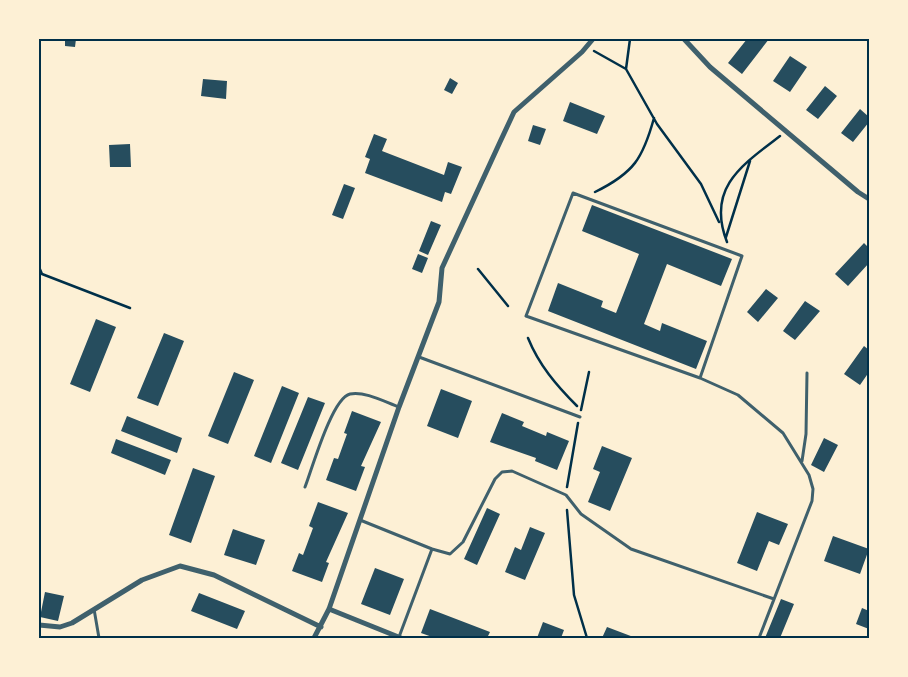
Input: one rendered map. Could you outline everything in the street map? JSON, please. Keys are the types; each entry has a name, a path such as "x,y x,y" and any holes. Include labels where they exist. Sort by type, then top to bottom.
{"street":[{"path":"314,638 329,609 399,407 439,302 442,268 514,112 586,48 593,39"},
{"path":"684,39 710,67 858,192 869,199"},
{"path":"39,625 60,627 72,623 142,580 180,566 214,575 321,627"},
{"path":"329,609 400,638"}],"lane":[{"path":"700,378 742,256 573,192 526,316 700,378 738,395 783,433 802,461 809,476 813,489 812,501 759,638"},
{"path":"419,357 580,417"},
{"path":"802,461 806,434 807,373"},
{"path":"305,487 332,413 343,397 356,393 399,407"},
{"path":"360,520 432,549 450,554 463,542 495,480 502,472 512,471 566,495 581,514 631,549 774,599"},
{"path":"400,638 432,549"},
{"path":"94,608 99,638"}],"path":[{"path":"626,69 630,39"},
{"path":"586,48 610,58 626,69 654,118 701,184 725,238 734,253"},
{"path":"585,197 612,184 637,164 647,142 654,118"},
{"path":"719,222 723,197 733,174 786,131"},
{"path":"725,238 751,159"},
{"path":"39,267 42,274 130,308"},
{"path":"478,269 508,306"},
{"path":"528,338 535,356 554,383 581,411"}],"building":[{"path":"65,39 76,39 75,47 65,46"},
{"path":"747,39 769,39 742,74 728,63"},
{"path":"790,56 807,67 790,92 773,81"},
{"path":"450,78 458,83 452,94 444,90"},
{"path":"203,79 227,81 226,99 201,96"},
{"path":"825,86 837,96 818,119 806,110"},
{"path":"570,102 605,116 597,134 563,121"},
{"path":"860,109 869,117 869,122 853,142 841,133"},
{"path":"533,125 546,129 540,145 528,141"},
{"path":"374,134 387,139 382,151 444,175 448,162 462,167 451,194 445,192 442,202 365,173 370,159 365,157"},
{"path":"130,144 131,167 110,167 109,145"},
{"path":"344,184 355,188 343,219 332,215"},
{"path":"592,205 732,259 721,286 667,264 644,324 660,331 662,323 707,341 696,369 548,311 558,283 603,301 601,307 616,313 639,254 582,231"},
{"path":"431,221 441,225 428,255 419,251"},
{"path":"864,243 869,248 869,263 848,286 835,274"},
{"path":"418,254 428,258 422,273 412,269"},
{"path":"766,289 778,298 758,322 747,312"},
{"path":"805,301 820,311 795,340 783,331"},
{"path":"96,319 116,327 90,392 70,384"},
{"path":"164,333 184,341 158,406 137,398"},
{"path":"864,346 869,350 869,372 860,385 844,374"},
{"path":"234,372 254,380 228,444 208,436"},
{"path":"282,386 299,393 271,463 254,456"},
{"path":"441,389 472,401 458,438 427,426"},
{"path":"308,397 325,403 298,470 281,463"},
{"path":"352,411 381,422 361,466 365,467 356,491 326,480 334,458 338,459 347,434 344,433"},
{"path":"502,413 524,422 522,426 546,436 547,432 569,441 557,470 535,461 536,458 490,442"},
{"path":"127,416 182,438 177,453 121,431"},
{"path":"824,438 838,445 824,472 811,465"},
{"path":"116,439 171,460 165,475 111,453"},
{"path":"602,446 632,458 610,511 588,502 600,472 593,469"},
{"path":"193,468 215,476 191,543 169,535"},
{"path":"318,502 348,513 326,562 329,563 322,582 292,571 299,553 303,555 313,528 309,526"},
{"path":"487,508 500,514 477,565 464,559"},
{"path":"757,512 788,524 779,545 769,541 757,571 737,563"},
{"path":"530,527 545,533 525,580 505,572 515,547 521,550"},
{"path":"233,529 265,540 256,565 224,555"},
{"path":"833,536 869,549 860,574 824,561"},
{"path":"375,568 404,579 390,615 361,604"},
{"path":"45,592 64,596 58,621 40,617"},
{"path":"199,593 245,611 237,629 191,611"},
{"path":"781,599 794,604 780,638 765,638"},
{"path":"862,608 869,611 869,629 856,624"},
{"path":"430,609 490,632 487,638 435,638 421,633"},
{"path":"543,622 564,630 561,638 537,638"},
{"path":"607,627 636,638 602,638"}]}
